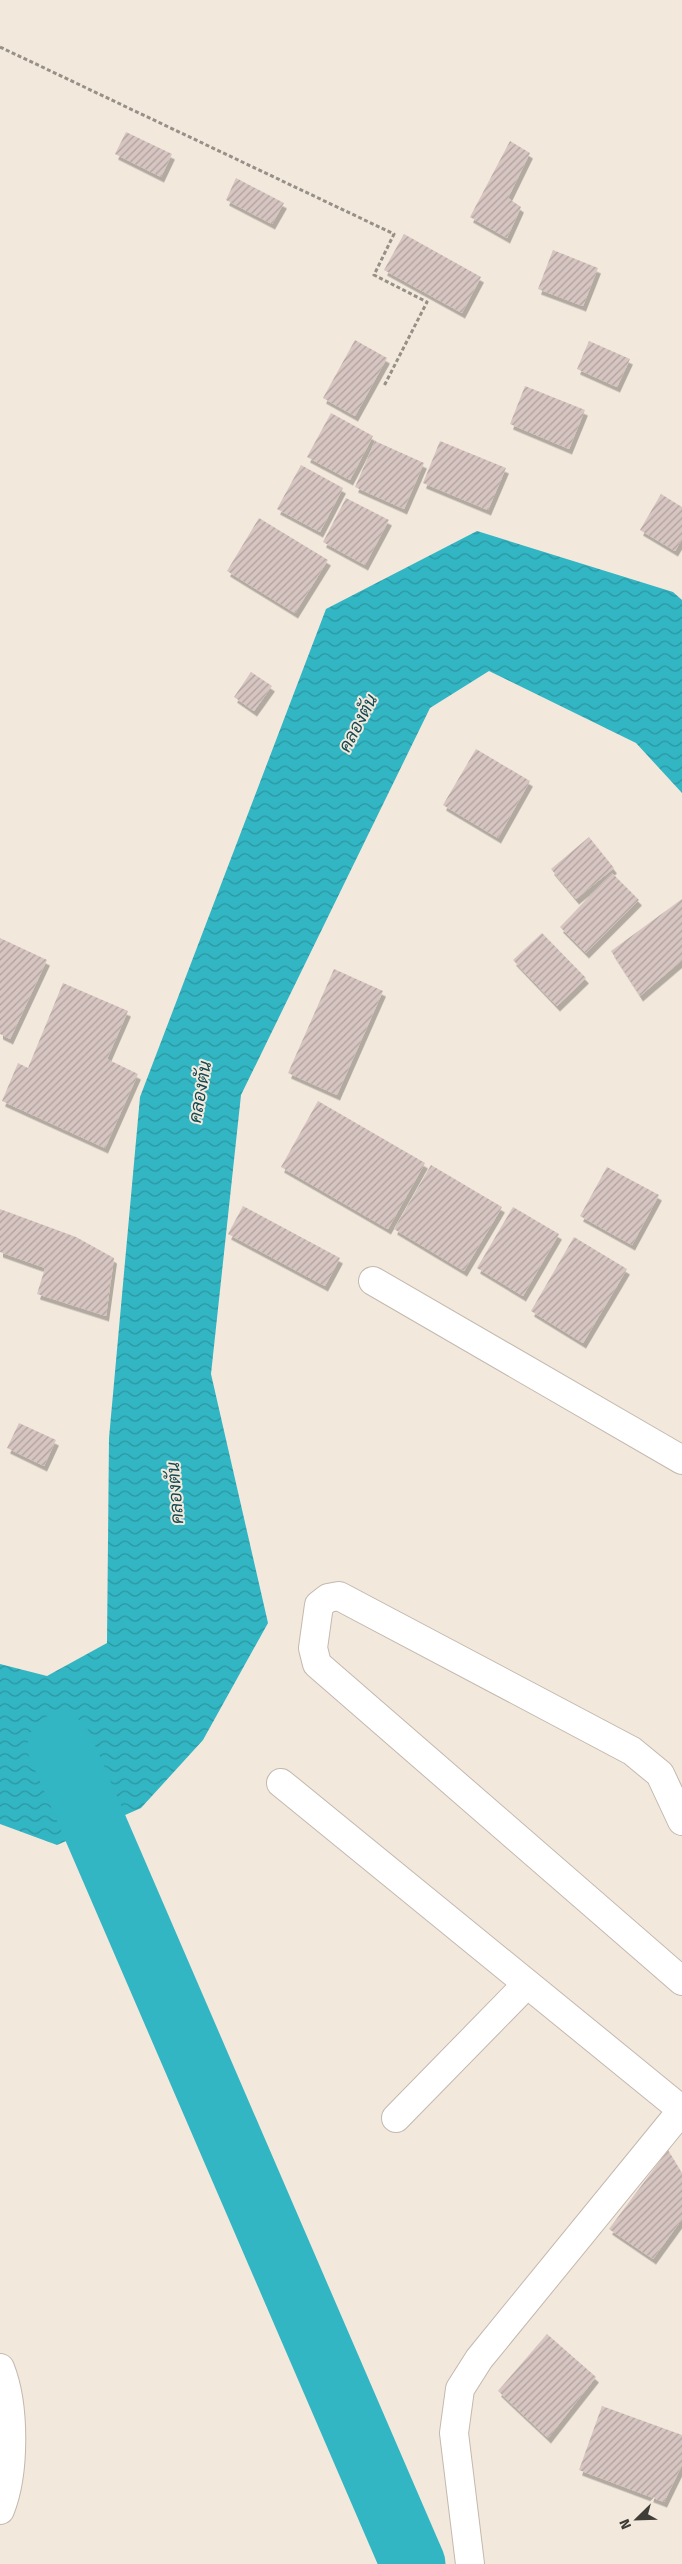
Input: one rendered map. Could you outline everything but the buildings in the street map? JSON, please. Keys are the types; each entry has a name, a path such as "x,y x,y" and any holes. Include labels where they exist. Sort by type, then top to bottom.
{"street":[{"path":"373,1281 682,1460"},
{"path":"682,1821 660,1774 632,1751 338,1596 328,1598 319,1605 313,1648 317,1664 682,1981"},
{"path":"280,1783 682,2110 479,2359 460,2390 454,2433 470,2564"},
{"path":"396,2118 527,1984"},
{"path":"0,2368 12,2433 8,2490 0,2510"}],"path":[{"path":"0,47 394,234 374,275 427,302 384,386"}],"water":[{"name":"คลองตัน","path":"477,531 673,592 682,600 682,793 636,743 489,671 430,708 241,1095 211,1374 268,1623 203,1740 141,1808 57,1845 0,1824 0,1664 47,1676 107,1643 109,1438 140,1097 326,609"}],"waterway":[{"path":"60,1746 413,2564"}]}
